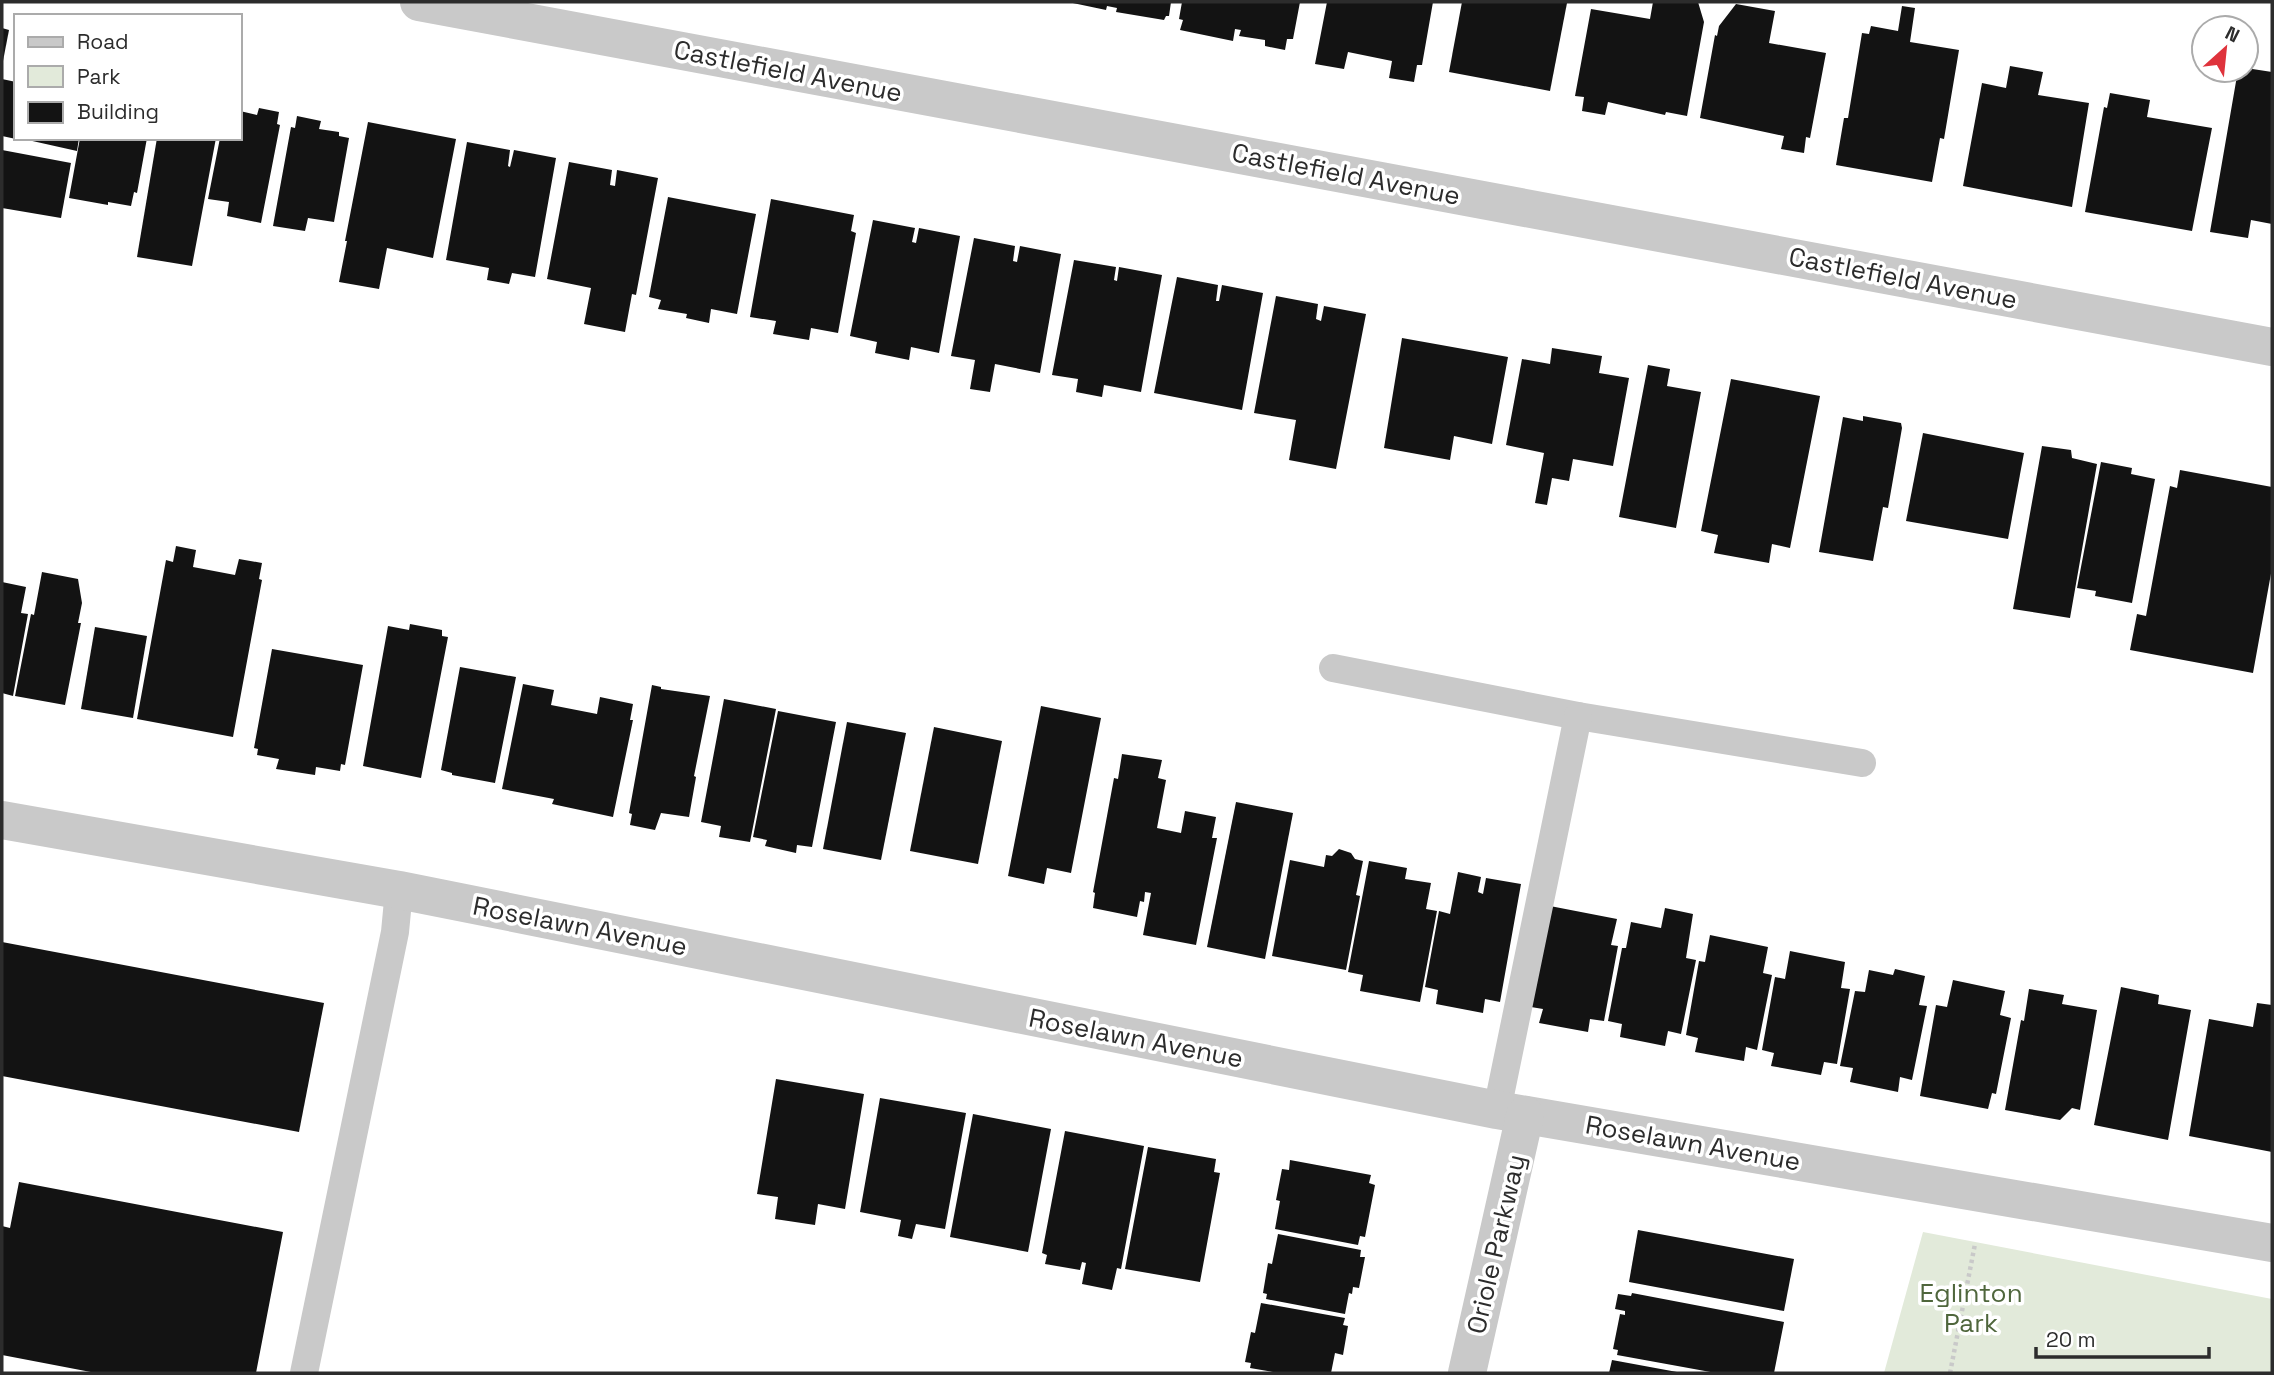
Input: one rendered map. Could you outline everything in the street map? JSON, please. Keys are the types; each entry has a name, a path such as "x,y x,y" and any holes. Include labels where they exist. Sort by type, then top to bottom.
{"street":[{"name":"Castlefield Avenue","path":"419,2 2272,347"},
{"name":"Roselawn Avenue","path":"2,820 399,890 1511,1112 2272,1243"},
{"name":"Oriole Parkway","path":"1467,1373 1511,1112"}],"lane":[{"path":"1333,668 1578,716 1862,763"},
{"path":"1511,1112 1578,716"},
{"path":"304,1373 395,932 399,890"}],"path":[{"path":"1950,1373 1976,1235"}],"green space":[{"name":"Eglinton Park","path":"1923,1232 2272,1299 2272,1373 1884,1373"}],"building":[{"path":"1068,2 1171,2 1169,16 1164,20 1116,12 1117,8 1107,6 1106,10"},
{"path":"1182,2 1300,2 1293,39 1287,39 1285,50 1265,46 1265,40 1239,36 1241,30 1235,29 1233,41 1180,30 1183,20 1179,19"},
{"path":"1327,2 1433,2 1422,65 1417,65 1414,82 1389,78 1392,61 1348,52 1344,69 1315,64"},
{"path":"1462,2 1567,3 1550,91 1449,72"},
{"path":"1653,2 1698,2 1704,22 1687,116 1666,112 1665,115 1608,102 1605,115 1582,111 1584,97 1575,96 1591,9 1650,19"},
{"path":"1736,4 1775,11 1769,43 1826,53 1810,138 1806,137 1804,153 1781,149 1784,136 1700,118 1715,35 1717,36 1719,26"},
{"path":"1902,6 1915,8 1910,42 1959,50 1944,139 1940,138 1932,182 1836,165 1844,118 1848,118 1862,33 1869,34 1871,26 1898,31"},
{"path":"2,28 9,30 3,61 2,61"},
{"path":"2010,66 2043,72 2038,95 2089,103 2072,207 1963,186 1982,83 2006,88"},
{"path":"2260,70 2272,72 2272,224 2251,220 2248,238 2210,232 2236,84 2260,84"},
{"path":"2,79 14,82 14,139 2,136"},
{"path":"2110,93 2150,100 2147,117 2212,128 2192,231 2085,212 2104,107 2107,108"},
{"path":"259,108 279,112 277,124 280,125 261,223 227,216 229,202 208,199 220,140 242,140 242,111 257,115"},
{"path":"297,116 321,121 319,129 339,132 339,136 349,138 334,222 308,218 305,231 273,226 291,127 295,128"},
{"path":"368,122 456,139 433,258 387,248 379,289 339,282"},
{"path":"28,140 79,140 77,151"},
{"path":"80,140 147,140 137,193 134,192 131,206 69,198"},
{"path":"157,140 216,140 192,266 137,257"},
{"path":"467,142 510,150 510,167 514,150 556,158 535,277 512,273 509,284 487,280 489,268 446,260"},
{"path":"2,150 71,163 61,218 2,208"},
{"path":"569,162 612,170 610,185 615,186 617,170 658,178 636,295 632,294 625,332 584,324 591,288 547,279"},
{"path":"668,197 756,214 737,314 711,309 709,323 686,318 687,314 658,309 661,300 649,297"},
{"path":"771,199 854,215 851,231 856,233 838,333 811,328 809,340 773,334 776,321 750,317"},
{"path":"873,220 915,228 912,242 916,243 919,228 960,236 939,353 911,347 909,360 875,353 877,342 850,336"},
{"path":"974,238 1015,246 1013,261 1017,262 1020,246 1061,254 1040,373 995,364 990,392 970,389 975,360 951,356"},
{"path":"1074,260 1116,267 1114,280 1117,281 1119,267 1162,275 1141,392 1104,385 1102,397 1076,392 1078,379 1052,375"},
{"path":"1177,277 1218,285 1216,301 1219,301 1222,285 1263,293 1242,410 1154,393"},
{"path":"1276,296 1318,304 1316,319 1321,321 1324,306 1366,314 1336,469 1289,460 1296,420 1254,413"},
{"path":"1402,338 1508,357 1492,444 1454,436 1450,460 1384,448"},
{"path":"1552,348 1602,356 1599,373 1629,378 1613,466 1573,459 1569,481 1552,478 1547,505 1535,503 1544,453 1506,445 1522,359 1550,364"},
{"path":"1648,365 1670,369 1667,386 1701,392 1676,528 1619,517"},
{"path":"1731,379 1820,396 1790,548 1772,544 1769,563 1714,553 1718,535 1701,531"},
{"path":"1863,416 1901,423 1902,428 1888,508 1883,507 1873,561 1819,552 1843,417 1863,421"},
{"path":"1923,433 2024,453 2008,539 1906,521"},
{"path":"2042,446 2071,450 2072,458 2097,464 2070,618 2013,609"},
{"path":"2101,462 2132,468 2131,474 2155,479 2132,603 2095,596 2096,591 2077,588"},
{"path":"2180,470 2272,487 2272,568 2253,673 2130,650 2137,614 2146,616 2170,486 2177,488"},
{"path":"176,546 196,550 193,567 235,575 239,559 262,563 259,579 262,580 233,737 137,719 166,560 173,562"},
{"path":"42,572 78,579 82,603 78,623 81,623 65,705 15,696"},
{"path":"2,582 26,587 21,613 28,614 13,696 2,693"},
{"path":"410,624 442,630 442,636 448,637 421,778 363,766 388,626 409,630"},
{"path":"95,627 147,636 133,718 81,709"},
{"path":"272,649 363,665 345,765 341,764 340,771 316,767 315,775 276,769 279,759 257,755 258,749 254,748"},
{"path":"460,667 516,677 495,783 452,775 441,770"},
{"path":"523,684 554,690 551,705 597,714 600,697 633,704 630,720 633,720 613,817 552,804 554,799 502,789"},
{"path":"652,685 661,689 710,696 689,817 661,813 655,830 630,825 632,814 629,813"},
{"path":"724,699 776,709 750,842 719,837 721,826 701,822"},
{"path":"1041,706 1101,718 1071,873 1047,868 1044,884 1008,876"},
{"path":"778,711 836,722 812,847 797,845 796,853 765,846 767,840 753,837"},
{"path":"847,722 906,733 881,860 823,849"},
{"path":"934,727 1002,741 978,864 910,851"},
{"path":"1122,754 1162,760 1158,778 1166,780 1157,828 1181,833 1185,811 1216,817 1212,838 1217,838 1196,945 1143,935 1151,893 1145,892 1137,917 1093,908 1093,892 1114,778 1118,779"},
{"path":"1236,802 1293,813 1265,959 1207,947"},
{"path":"1339,849 1363,861 1356,895 1360,896 1346,970 1272,956 1290,860 1324,867 1326,855 1332,856"},
{"path":"1369,861 1407,868 1405,879 1431,883 1426,909 1437,911 1420,1002 1360,991 1363,975 1348,972"},
{"path":"1458,872 1481,877 1478,892 1483,894 1486,878 1521,884 1500,1002 1485,999 1483,1013 1436,1004 1438,990 1425,987 1439,911 1450,914"},
{"path":"1550,906 1617,919 1611,945 1618,946 1604,1021 1590,1019 1588,1032 1539,1023 1543,1009 1531,1007"},
{"path":"1665,908 1693,914 1686,958 1696,960 1681,1034 1668,1031 1665,1046 1620,1037 1622,1024 1608,1021 1622,948 1626,948 1631,922 1661,928"},
{"path":"1710,935 1768,947 1763,973 1772,975 1757,1050 1746,1047 1744,1061 1695,1052 1698,1038 1686,1035 1699,961 1705,962"},
{"path":"2,942 324,1003 299,1132 2,1076"},
{"path":"1790,951 1845,962 1841,988 1850,989 1837,1064 1824,1062 1821,1075 1771,1066 1774,1053 1762,1050 1775,977 1785,979"},
{"path":"1895,969 1925,976 1919,1005 1927,1006 1912,1080 1900,1077 1898,1092 1850,1082 1853,1068 1840,1066 1855,991 1865,992 1869,970 1893,975"},
{"path":"1953,980 2005,991 2000,1015 2011,1018 1996,1094 1992,1093 1988,1109 1920,1096 1936,1005 1947,1007"},
{"path":"2121,987 2159,995 2158,1004 2191,1010 2168,1140 2094,1125"},
{"path":"2029,989 2064,995 2062,1004 2097,1010 2080,1110 2072,1108 2060,1120 2005,1110"},
{"path":"2257,1003 2272,1005 2272,1152 2189,1136 2209,1019 2253,1027"},
{"path":"776,1079 864,1094 845,1209 818,1204 815,1225 775,1219 778,1197 757,1194"},
{"path":"880,1098 966,1113 945,1229 916,1224 912,1239 898,1236 901,1220 860,1212"},
{"path":"973,1114 1051,1129 1028,1252 950,1237"},
{"path":"1065,1131 1144,1146 1121,1269 1117,1268 1112,1290 1082,1284 1086,1263 1082,1262 1080,1270 1045,1264 1047,1255 1042,1253"},
{"path":"1148,1147 1216,1159 1214,1172 1220,1173 1200,1282 1125,1269"},
{"path":"1290,1160 1371,1175 1369,1183 1375,1185 1365,1237 1360,1236 1358,1245 1275,1229 1280,1201 1276,1200 1282,1169 1289,1170"},
{"path":"19,1182 283,1232 256,1373 96,1373 2,1355 2,1226 10,1228"},
{"path":"1638,1230 1794,1259 1784,1311 1629,1282"},
{"path":"1278,1234 1361,1250 1360,1257 1365,1257 1359,1288 1353,1287 1352,1294 1349,1293 1345,1314 1266,1299 1267,1294 1263,1293 1268,1263 1272,1264"},
{"path":"1632,1293 1784,1322 1774,1373 1716,1373 1617,1355 1618,1350 1613,1349 1620,1314 1625,1315 1625,1311 1615,1309 1618,1294 1631,1296"},
{"path":"1261,1303 1345,1318 1343,1325 1348,1326 1343,1355 1335,1353 1331,1373 1279,1373 1250,1368 1251,1363 1245,1362"},
{"path":"1612,1360 1677,1372 1677,1373 1609,1373"}]}
